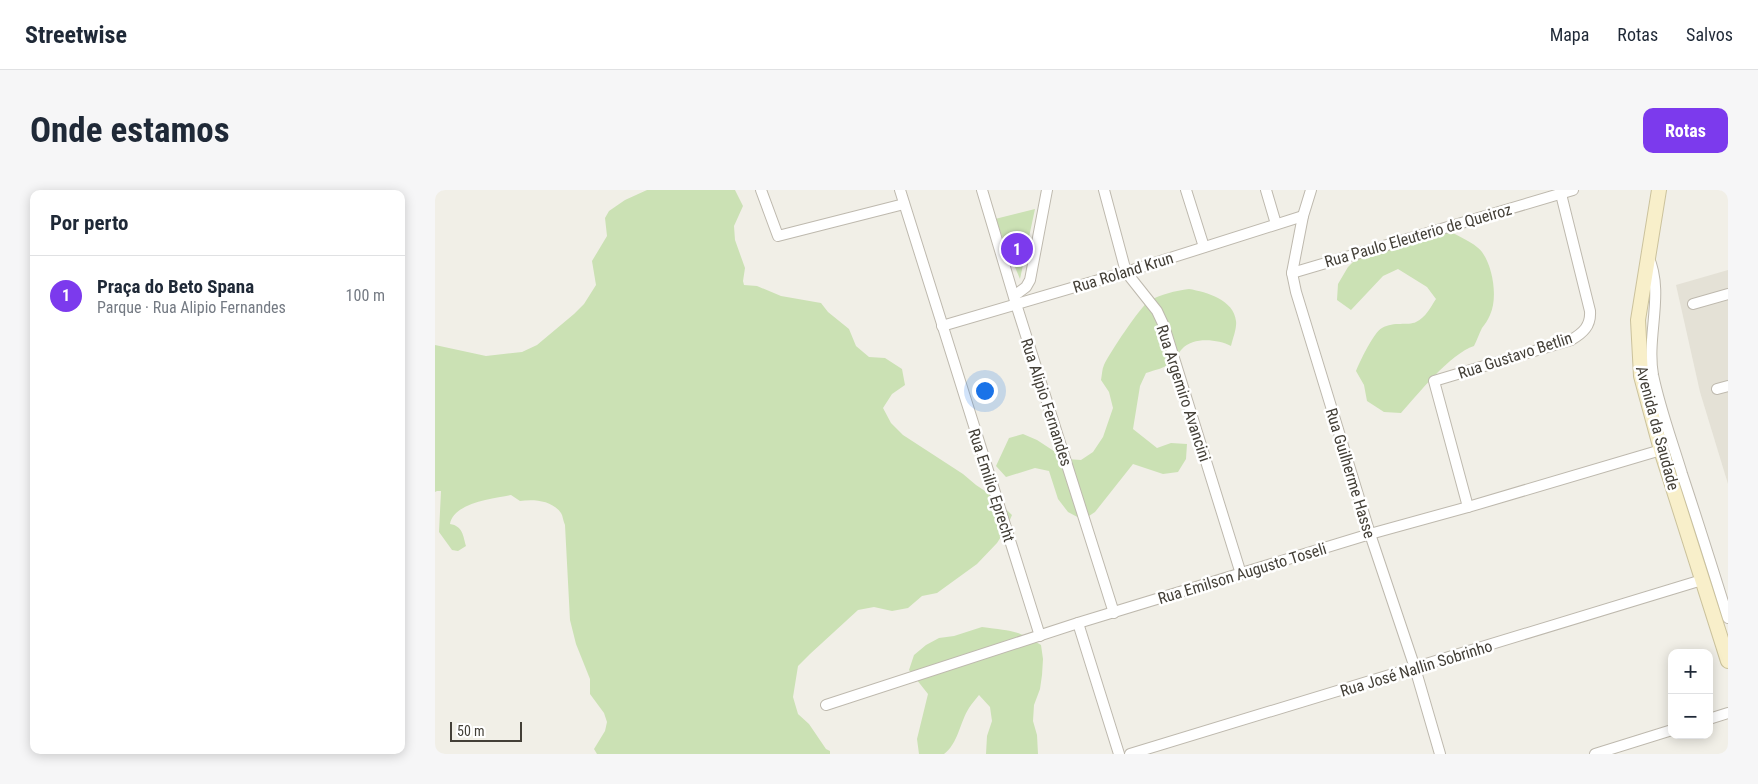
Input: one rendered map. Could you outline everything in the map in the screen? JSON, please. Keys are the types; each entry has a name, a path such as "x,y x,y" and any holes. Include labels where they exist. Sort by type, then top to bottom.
{"street":[{"path":"761,190 778,236 904,204"},
{"name":"Rua Emilio Eprecht","path":"900,190 1040,636"},
{"name":"Rua Alipio Fernandes","path":"982,190 1114,613"},
{"path":"1015,300 1030,280 1047,190"},
{"name":"Rua Argemiro Avancini","path":"1104,190 1126,272 1157,311 1164,326 1241,574"},
{"path":"1187,190 1204,247"},
{"path":"1266,190 1276,224"},
{"name":"Rua Guilherme Hasse","path":"1311,190 1303,216 1292,273 1296,292 1370,534 1415,668 1440,754"},
{"name":"Rua Paulo Eleuterio de Queiroz","path":"1292,273 1573,190"},
{"name":"Avenida da Saudade","path":"1659,190 1638,320 1641,376 1661,450 1728,660"},
{"name":"Rua Gustavo Betlin","path":"1468,507 1434,381 1571,340 1583,333 1590,319 1561,192"},
{"name":"Rua Roland Krun","path":"942,326 1015,300 1126,272 1303,216"},
{"path":"1647,255 1654,272 1655,283 1651,345 1653,375 1665,421 1728,618"},
{"path":"1693,304 1728,294"},
{"path":"1717,389 1728,386"},
{"name":"Rua Emilson Augusto Toseli","path":"826,705 1078,623 1370,534 1661,450"},
{"name":"Rua José Nallin Sobrinho","path":"1130,754 1702,580"},
{"path":"1078,623 1119,754"},
{"path":"1713,718 1728,713"},
{"path":"1595,754 1668,731"}],"shaded area":[{"path":"1728,270 1728,484 1700,392 1676,285"}],"green space":[{"path":"647,190 735,190 743,206 734,226 735,240 745,268 744,285 757,286 781,296 821,303 828,312 849,329 856,346 869,357 885,358 902,369 905,385 892,394 883,408 891,423 903,435 963,474 991,495 1012,515 997,543 977,564 937,593 922,596 908,608 892,611 874,607 858,610 798,666 793,697 798,714 809,724 826,749 830,751 830,754 597,754 594,749 605,731 607,722 604,713 590,694 590,679 576,644 570,620 565,525 561,513 553,505 536,500 520,501 511,495 475,503 458,511 450,524 460,529 466,546 458,551 452,550 439,532 441,491 435,492 435,345 486,356 522,352 537,345 584,304 596,285 592,261 607,236 605,218 609,211 625,200"},
{"path":"1035,209 1020,279 995,219"},
{"path":"1439,227 1468,241 1479,249 1486,258 1493,283 1494,300 1492,308 1474,346 1465,350 1445,365 1401,413 1384,412 1367,401 1364,385 1356,371 1358,366 1375,335 1382,328 1416,322 1425,315 1436,299 1427,287 1398,269 1383,276 1351,310 1337,300 1338,284 1348,267 1359,256"},
{"path":"1189,289 1204,292 1225,302 1234,314 1236,324 1231,346 1205,340 1192,342 1182,349 1170,364 1146,373 1140,386 1133,429 1157,448 1171,443 1187,444 1186,459 1178,472 1163,474 1133,464 1095,512 1083,520 1068,512 1058,499 1049,471 1035,468 1006,477 996,466 1009,438 1023,434 1037,440 1066,459 1081,460 1093,452 1103,437 1113,408 1109,392 1101,380 1107,359 1132,321 1149,301 1168,293"},
{"path":"982,627 1019,633 1041,645 1043,659 1042,675 1040,689 1034,705 1033,721 1037,735 1038,754 986,754 987,736 992,721 990,707 979,695 969,708 956,739 949,750 944,754 919,754 917,739 928,694 909,670 914,655 926,645 939,638 954,636"}],"place":[{"name":"Praça do Beto Spana","path":"1017,249"}]}
